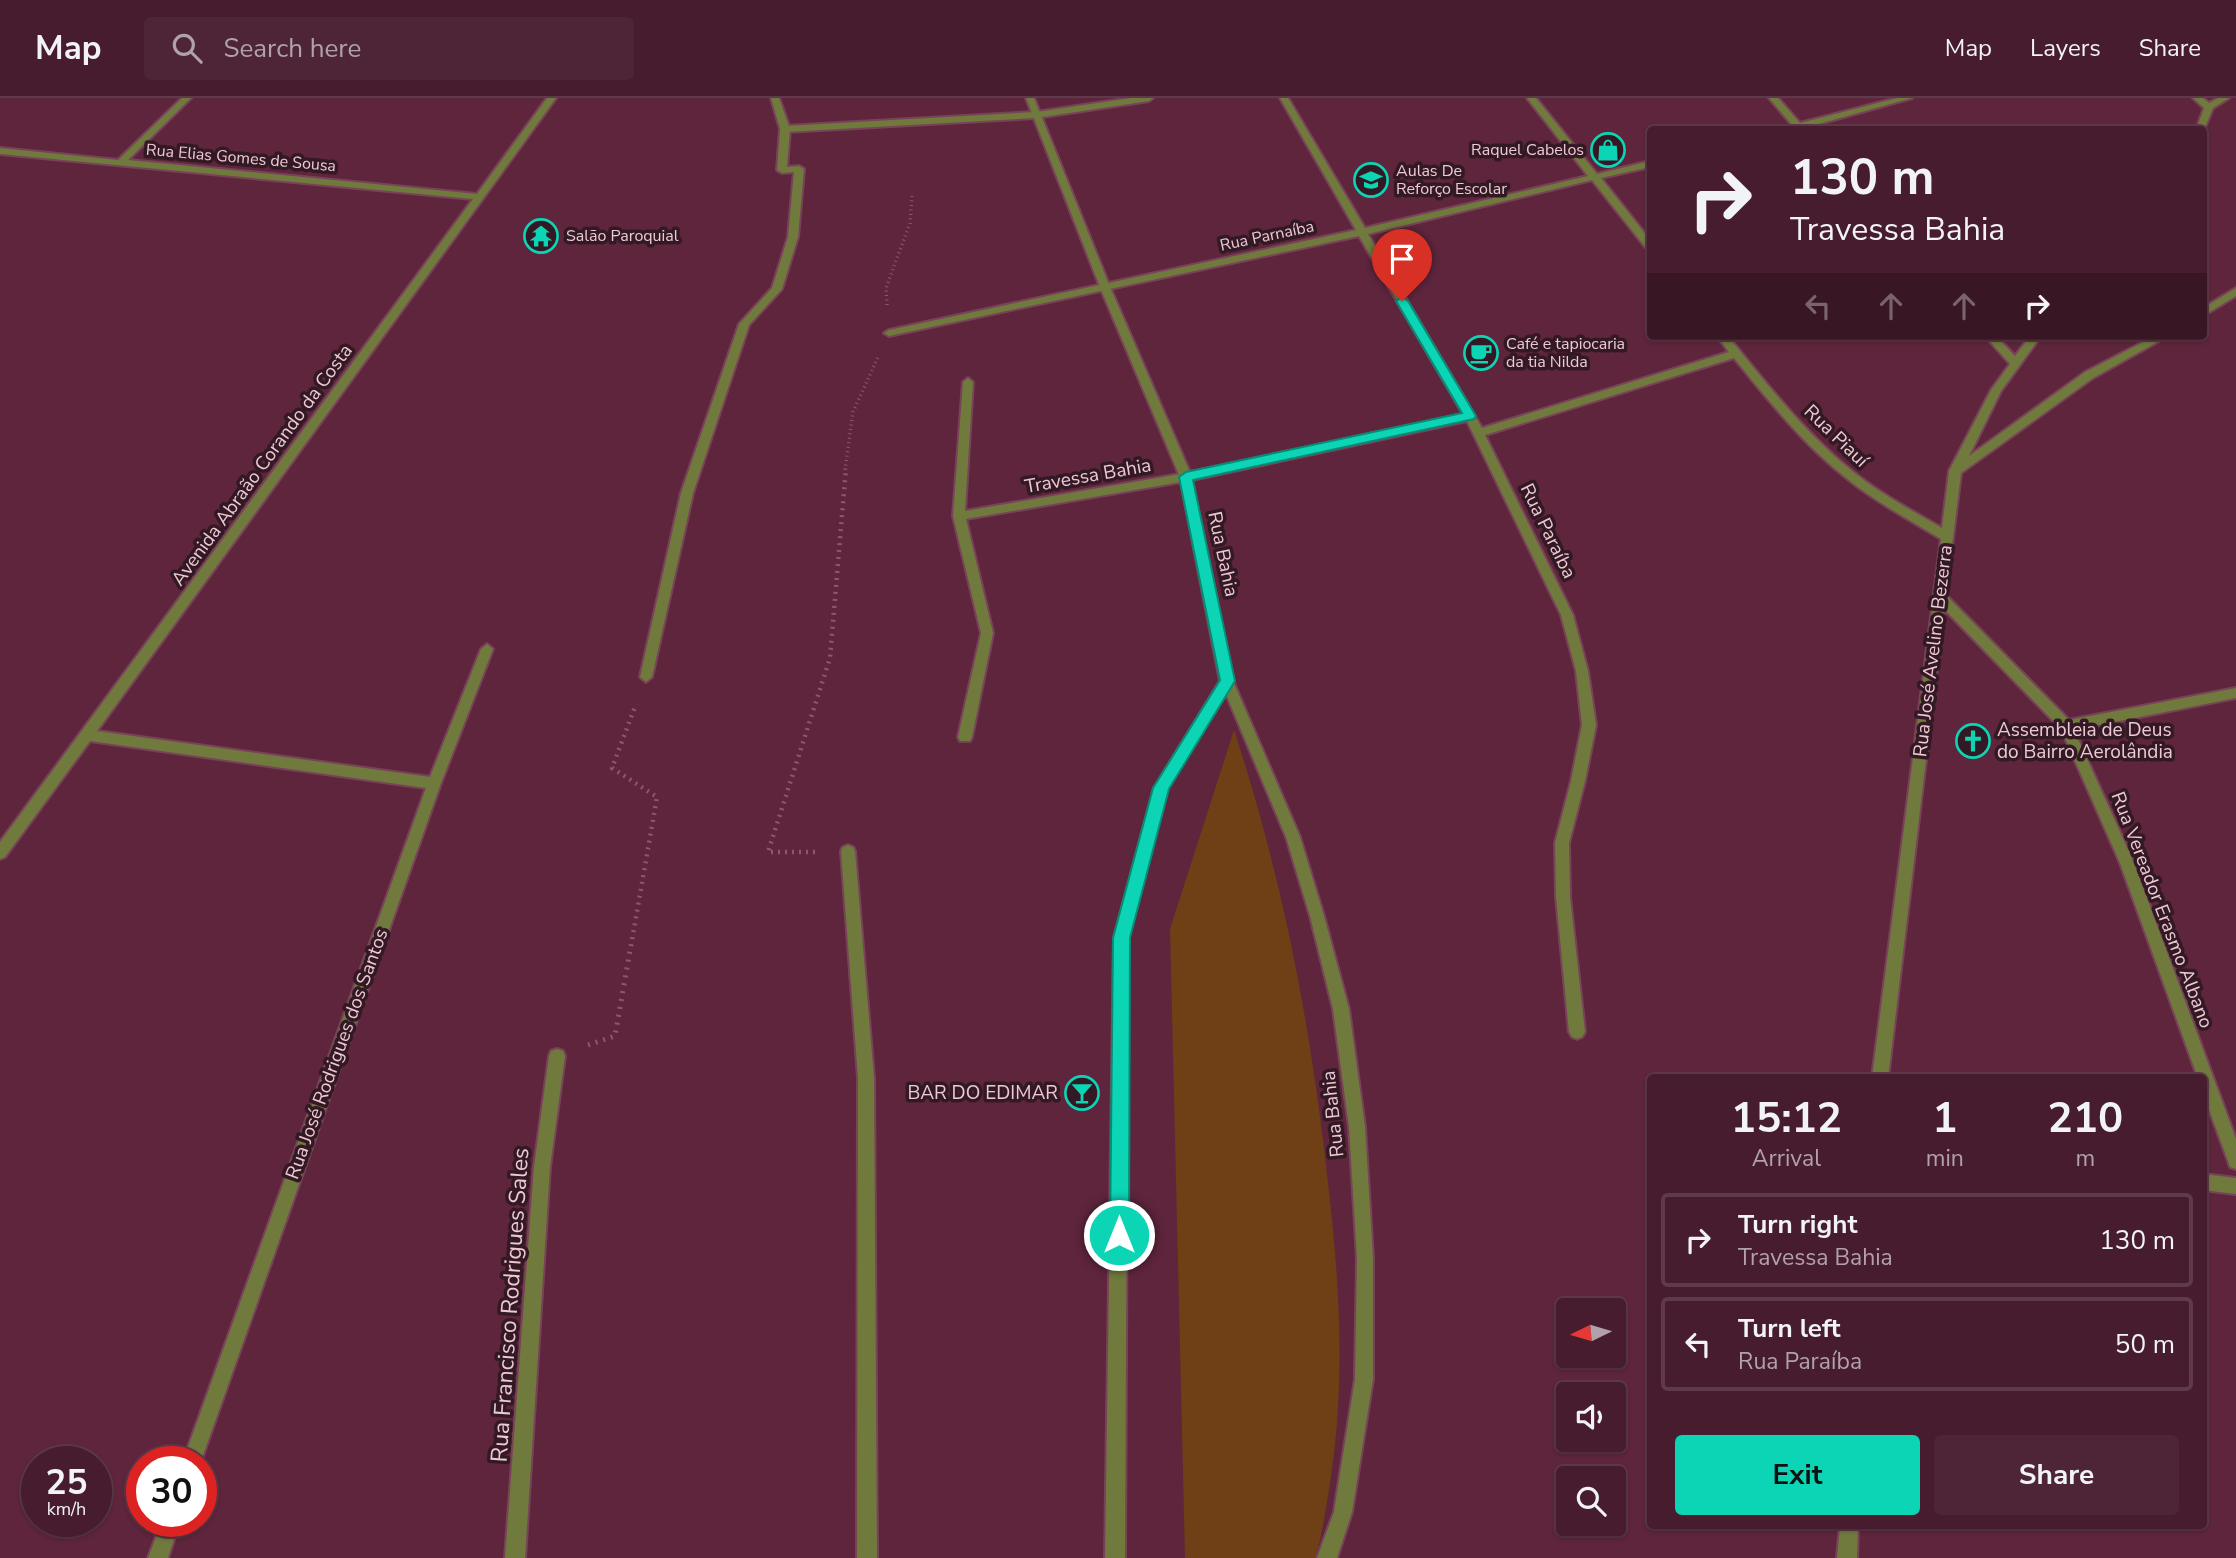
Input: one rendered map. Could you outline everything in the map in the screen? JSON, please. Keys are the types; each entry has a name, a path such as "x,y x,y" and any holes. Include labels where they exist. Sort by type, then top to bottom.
{"street":[{"path":"120,163 187,98"},
{"name":"Avenida Abraão Corando da Costa","path":"0,853 552,98"},
{"path":"646,677 687,493 744,324 776,289 793,237 799,169 782,170 785,129 775,98"},
{"name":"Rua Bahia","path":"1030,98 1105,287 1186,477 1227,681 1293,838 1341,1009 1357,1127 1365,1258 1364,1379 1343,1511 1327,1558"},
{"path":"785,129 1036,115 1149,98"},
{"name":"Rua Paraíba","path":"1284,98 1470,416 1567,615 1582,671 1589,725 1562,843 1563,897 1577,1032"},
{"path":"1531,98 1647,242"},
{"path":"1773,98 1798,126"},
{"path":"1807,126 1908,98"},
{"path":"2197,98 2209,107"},
{"path":"2202,126 2209,107 2225,98"},
{"name":"Rua Elias Gomes de Sousa","path":"0,151 478,197"},
{"name":"Rua Parnaíba","path":"889,333 1362,232 1647,165"},
{"path":"2207,310 2236,291"},
{"name":"Rua Piauí","path":"1725,340 1797,424 1844,470 1870,490 1947,537"},
{"path":"1994,340 2015,363"},
{"name":"Rua José Avelino Bezerra","path":"1880,1074 1955,471 1981,416 2033,340"},
{"path":"1955,471 2089,376 2156,340"},
{"path":"1479,433 1736,354"},
{"path":"965,737 987,633 959,516 968,382"},
{"name":"Travessa Bahia","path":"959,516 1186,477 1470,416"},
{"name":"Rua Vereador Erasmo Albano","path":"1940,597 2066,726 2127,863 2204,1074"},
{"name":"Rua José Rodrigues dos Santos","path":"197,1446 434,783 487,649"},
{"path":"1115,1558 1121,938 1161,788 1227,681"},
{"path":"2066,726 2236,693"},
{"path":"87,735 434,783"},
{"path":"848,851 866,1078 867,1558"},
{"name":"Rua Francisco Rodrigues Sales","path":"515,1558 542,1167 557,1056"},
{"name":"Rua Vereador Erasmo Albano","path":"2207,1082 2236,1161"},
{"path":"2207,1182 2236,1186"},
{"path":"1847,1558 1849,1529"},
{"path":"158,1558 165,1537"}],"path":[{"path":"848,851 768,852 830,658 842,495 853,412 889,333 886,288 910,223 912,196"},
{"path":"557,1056 615,1036 657,797 612,768 646,677"}],"shaded area":[{"path":"1234,730 1268,846 1295,962 1315,1080 1334,1238 1340,1349 1337,1422 1328,1496 1315,1558 1185,1558 1170,929"}],"place":[{"name":"Raquel Cabelos","path":"1608,150"},
{"name":"Aulas De Reforço Escolar","path":"1371,180"},
{"name":"Salão Paroquial","path":"541,236"},
{"name":"Café e tapiocaria da tia Nilda","path":"1481,353"},
{"name":"Assembleia de Deus do Bairro Aerolândia","path":"1973,741"},
{"name":"BAR DO EDIMAR","path":"1082,1093"}],"route":[{"path":"1119,1235 1121,938 1161,788 1227,681 1186,477 1470,416 1402,301"}]}
